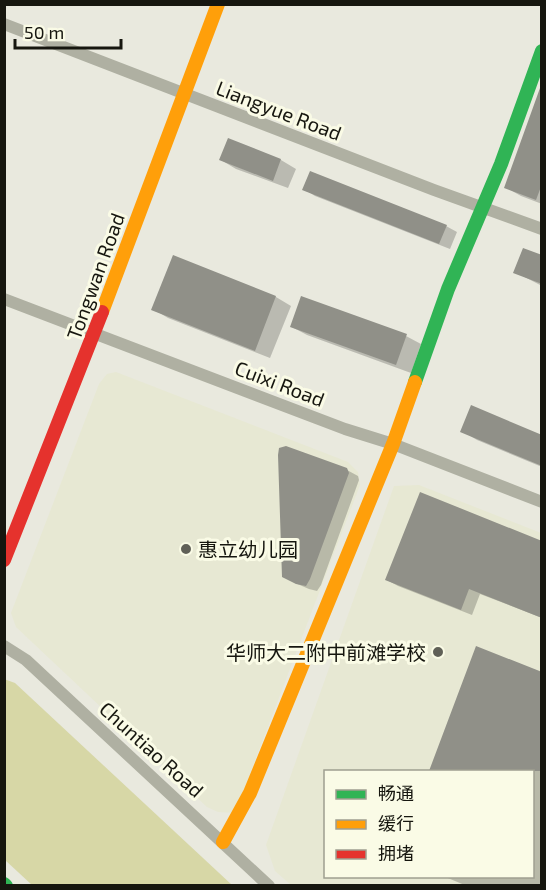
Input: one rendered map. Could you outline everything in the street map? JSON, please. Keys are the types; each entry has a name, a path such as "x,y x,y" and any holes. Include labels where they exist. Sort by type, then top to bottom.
{"street":[{"name":"Tongwan Road","path":"4,560 95,334 109,291 218,4"},
{"name":"Liangyue Road","path":"4,24 542,229"},
{"path":"223,842 250,793 393,444 448,289 501,164 542,51"},
{"name":"Cuixi Road","path":"4,299 542,502"},
{"name":"Chuntiao Road","path":"4,646 26,660 269,885"}],"shaded area":[{"name":"惠立幼儿园","path":"116,372 348,462 358,472 360,485 235,813 218,812 207,807 16,627 11,613 99,384 107,374"},
{"name":"华师大二附中前滩学校","path":"419,485 541,533 541,885 291,885 275,871 266,845 394,486"}],"green space":[{"path":"4,679 15,683 232,885 32,885 5,860"}],"building":[{"path":"540,88 542,184 536,200 504,188"},
{"path":"228,138 281,159 273,181 219,160"},
{"path":"310,171 447,225 439,244 302,190"},
{"path":"523,248 542,255 542,284 513,273"},
{"path":"173,255 276,296 255,351 151,310"},
{"path":"301,296 407,334 396,365 290,327"},
{"path":"471,405 542,435 542,466 460,432"},
{"path":"286,446 347,468 349,473 306,586 282,577 278,455 279,448"},
{"path":"420,492 542,541 542,618 469,589 461,610 385,580"},
{"path":"476,646 542,672 542,771 429,770"}],"traffic: fast":[{"path":"415,382 448,289 501,164 542,51"}],"traffic: slow":[{"path":"102,312 218,4"},
{"path":"223,842 250,793 393,444 415,382"}],"traffic: jam":[{"path":"4,560 102,312"}],"place":[{"name":"惠立幼儿园","path":"186,549"},
{"name":"华师大二附中前滩学校","path":"438,652"}]}
